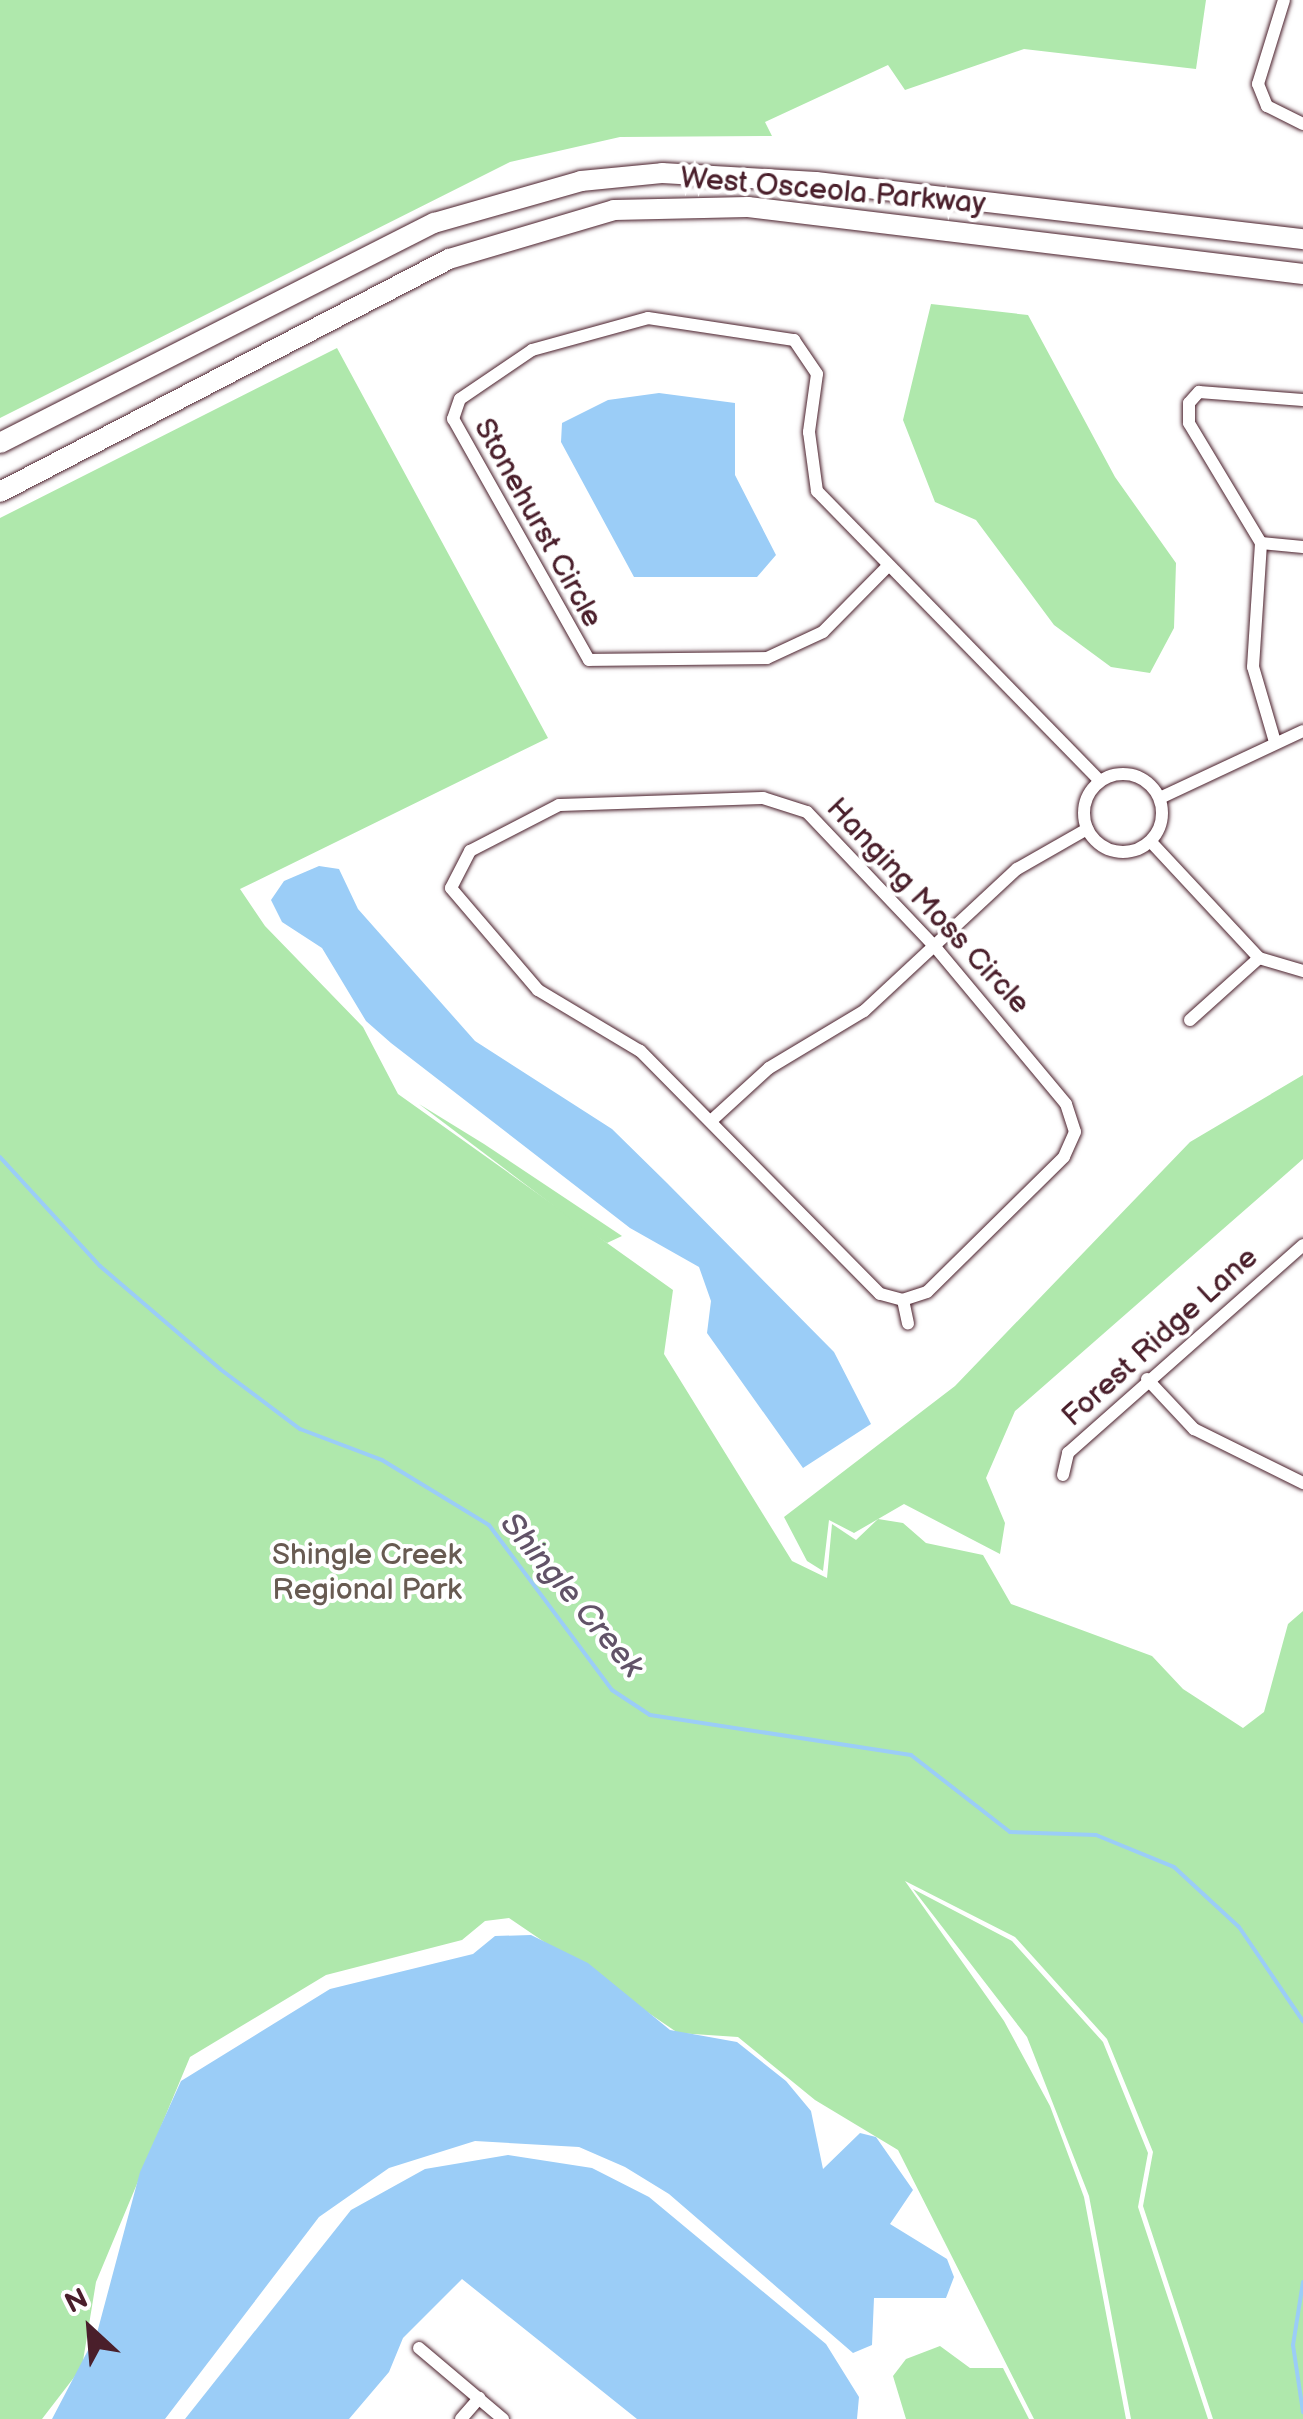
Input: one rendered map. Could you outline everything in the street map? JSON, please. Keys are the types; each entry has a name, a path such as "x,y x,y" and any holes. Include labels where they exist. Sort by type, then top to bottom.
{"main road":[{"name":"West Osceola Parkway","path":"0,443 434,223 581,181 782,179 1303,238"},
{"name":"West Osceola Parkway","path":"0,492 449,259 614,210 748,207 1303,274"}],"street":[{"path":"1284,0 1258,84 1266,106 1303,124"},
{"name":"Stonehurst Circle","path":"888,567 823,632 767,658 589,660 453,419 460,399 532,350 585,330 648,318 770,330 794,340 814,364 817,491 1100,781"},
{"path":"1275,742 1253,668 1261,544 1189,423 1189,403 1199,392 1303,400"},
{"path":"1261,544 1303,547"},
{"path":"1160,798 1303,731"},
{"path":"1138,776 1160,798 1162,823 1151,842 1111,851 1087,829 1085,802 1100,781 1138,776"},
{"name":"Hanging Moss Circle","path":"794,801 936,948 1066,1104 1075,1132 1064,1157 954,1265 903,1300 880,1294 712,1120 640,1052 538,990 495,949 451,888 470,851 559,806 794,801"},
{"path":"712,1120 936,948 1018,869 1087,829"},
{"path":"1151,842 1259,958 1303,971"},
{"path":"1190,1020 1259,958"},
{"name":"Forest Ridge Lane","path":"1063,1475 1068,1453 1147,1379 1303,1245"},
{"path":"903,1300 908,1323"},
{"path":"1147,1379 1194,1429 1303,1483"},
{"path":"419,2348 503,2419"},
{"path":"462,2419 479,2398"}],"green space":[{"path":"0,0 1206,0 1196,69 1024,49 905,90 888,65 765,122 772,136 620,137 510,162 0,418"},
{"path":"931,304 1028,315 1115,477 1176,563 1174,628 1150,673 1111,667 1054,625 976,520 935,502 903,420"},
{"name":"Shingle Creek Regional Park","path":"337,348 548,738 240,889 265,926 363,1027 398,1094 673,1290 664,1354 792,1561 827,1578 832,1524 856,1540 878,1519 903,1523 926,1543 983,1555 1011,1604 1152,1656 1183,1689 1243,1728 1264,1712 1288,1624 1303,1611 1303,2419 1213,2419 1143,2206 1153,2152 1107,2039 1015,1937 905,1881 1004,2021 1050,2106 1084,2197 1126,2419 1034,2419 898,2150 815,2100 738,2037 678,2033 509,1918 485,1921 462,1940 326,1975 190,2057 96,2282 82,2367 42,2419 0,2419 0,518"},
{"path":"1303,1075 1303,1159 1015,1411 986,1478 1005,1523 1000,1554 904,1504 854,1533 829,1520 823,1571 807,1561 784,1517 955,1386 1190,1142"},
{"path":"419,1104 622,1236 607,1243 583,1228"},
{"path":"913,1889 1012,1941 1103,2042 1148,2153 1138,2207 1208,2419 1131,2419 1089,2196 1027,2037"},
{"path":"940,2346 970,2368 1003,2368 1029,2419 906,2419 893,2376 906,2359"}],"water":[{"path":"659,393 735,403 735,475 776,555 757,577 634,577 561,442 562,423 608,400"},
{"path":"319,866 339,869 358,909 475,1041 612,1129 667,1183 834,1352 871,1424 803,1468 707,1333 711,1301 699,1267 630,1228 391,1043 366,1021 322,948 282,922 271,900 284,881"},
{"path":"531,1935 588,1963 670,2030 737,2042 786,2081 811,2111 823,2169 860,2133 876,2137 913,2190 890,2224 947,2259 954,2277 946,2298 874,2298 872,2345 853,2353 669,2194 625,2167 579,2147 475,2141 389,2168 319,2217 165,2419 52,2419 97,2333 140,2172 181,2081 330,1989 473,1954 495,1936"},
{"path":"508,2155 592,2168 649,2197 826,2344 859,2397 857,2419 637,2419 462,2279 403,2338 389,2372 349,2419 185,2419 351,2210 425,2169"}],"waterway":[{"name":"Shingle Creek","path":"0,1157 100,1266 220,1369 300,1429 382,1460 489,1525 612,1690 650,1715 911,1755 1010,1832 1096,1835 1174,1867 1239,1927 1303,2021"},
{"name":"Shingle Creek","path":"1303,2282 1293,2345 1303,2412"}]}
